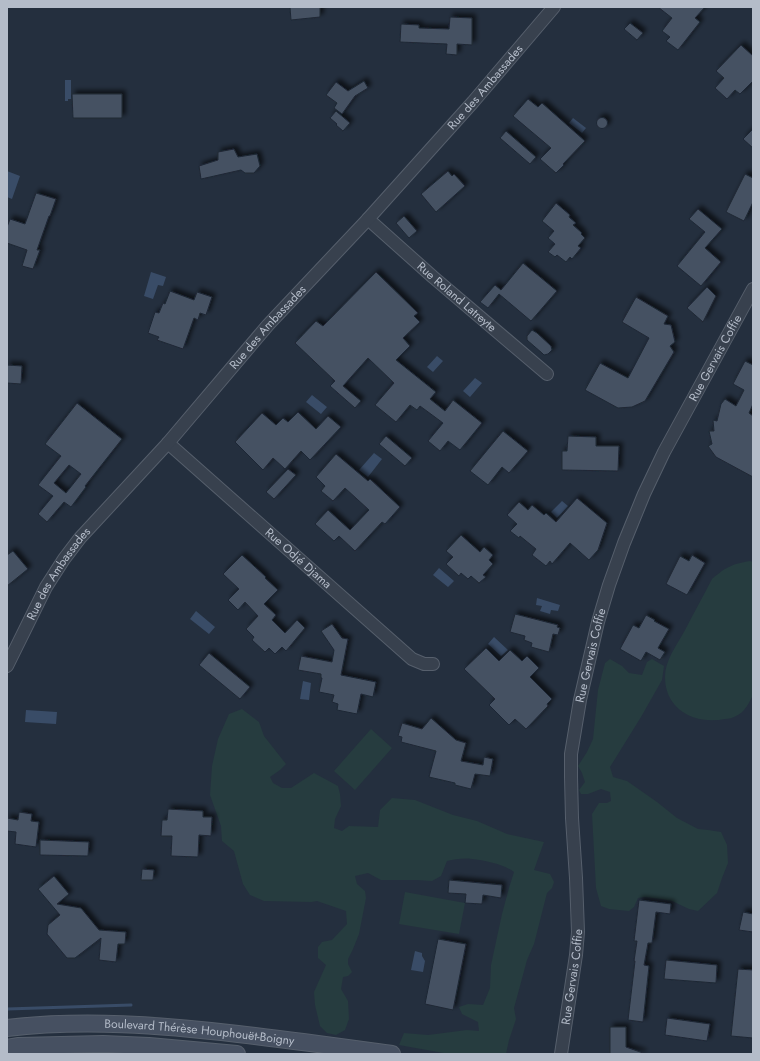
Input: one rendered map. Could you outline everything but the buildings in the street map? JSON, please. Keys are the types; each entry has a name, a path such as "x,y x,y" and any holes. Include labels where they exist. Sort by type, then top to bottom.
{"main road":[{"name":"Boulevard Thérèse Houphouët-Boigny","path":"7,1028 21,1026 87,1024 154,1026 204,1030 392,1054"},
{"name":"Boulevard Thérèse Houphouët-Boigny","path":"15,1049 103,1044 149,1046 237,1054"}],"street":[{"name":"Rue des Ambassades","path":"7,666 46,587 80,538 168,443 268,325 368,219 473,102 554,7"},
{"name":"Rue Roland Latreyte","path":"368,219 433,277 547,374"},
{"name":"Rue Gervais Coffie","path":"561,1054 578,932 571,791 572,754 580,700 598,622 624,543 644,494 664,452 753,289"},
{"name":"Rue Odjé Djama","path":"168,443 412,659 424,664 433,664"}],"green space":[{"path":"753,562 753,695 744,710 728,719 703,720 693,717 684,713 676,706 666,689 665,671 669,659 712,579 721,572 738,563"},
{"path":"610,659 622,666 629,673 642,675 647,662 652,659 664,666 662,680 610,767 613,777 627,781 677,818 698,829 721,832 727,845 728,863 717,893 698,911 689,909 672,901 644,897 638,898 634,907 629,911 609,909 601,906 596,888 592,814 599,803 607,803 611,801 610,792 601,789 588,794 581,794 579,790 585,782 578,766 593,739 598,690 605,663"},
{"path":"242,709 259,722 264,736 286,764 270,777 273,783 282,788 291,788 314,773 338,786 341,806 335,819 334,828 342,831 349,826 378,827 380,810 392,798 415,800 453,815 477,821 507,834 544,842 534,870 550,874 554,882 552,888 547,893 534,944 527,960 514,1008 516,1019 506,1054 449,1054 399,1045 404,1033 428,1035 467,1030 479,1031 478,1022 462,1014 459,1007 468,1004 483,1005 490,988 491,965 502,914 514,872 500,865 477,860 456,859 447,861 441,876 432,881 381,880 368,873 355,876 357,884 365,891 366,898 359,934 348,959 348,964 352,972 348,976 343,977 341,989 348,1001 349,1019 345,1030 336,1035 327,1033 320,1026 315,1005 314,992 326,965 318,958 318,947 322,942 332,940 347,924 346,911 317,901 264,901 250,895 243,884 234,851 222,841 221,826 210,795 212,766 218,739 229,714"},
{"path":"371,729 392,748 355,790 334,771"},
{"path":"405,892 465,903 459,934 399,924"}],"water":[{"path":"65,80 71,80 71,99 68,99 68,101 65,101"},
{"path":"573,118 586,128 582,133 569,123"},
{"path":"7,171 20,176 12,199 7,197"},
{"path":"151,272 166,277 163,286 158,285 153,299 144,296"},
{"path":"437,356 443,361 433,372 427,367"},
{"path":"475,378 482,383 470,397 463,391"},
{"path":"312,395 327,407 321,414 306,402"},
{"path":"374,453 382,459 368,477 359,470"},
{"path":"562,501 568,506 557,518 551,512"},
{"path":"439,568 454,581 448,587 433,575"},
{"path":"537,598 560,605 558,611 551,610 550,614 540,611 542,606 536,605"},
{"path":"196,611 215,627 209,634 190,619"},
{"path":"494,637 508,650 501,656 488,644"},
{"path":"303,681 311,683 309,700 300,699"},
{"path":"26,710 57,712 56,724 25,722"},
{"path":"415,951 422,953 425,961 423,972 411,970"}],"waterway":[{"path":"7,1009 131,1005"}]}
